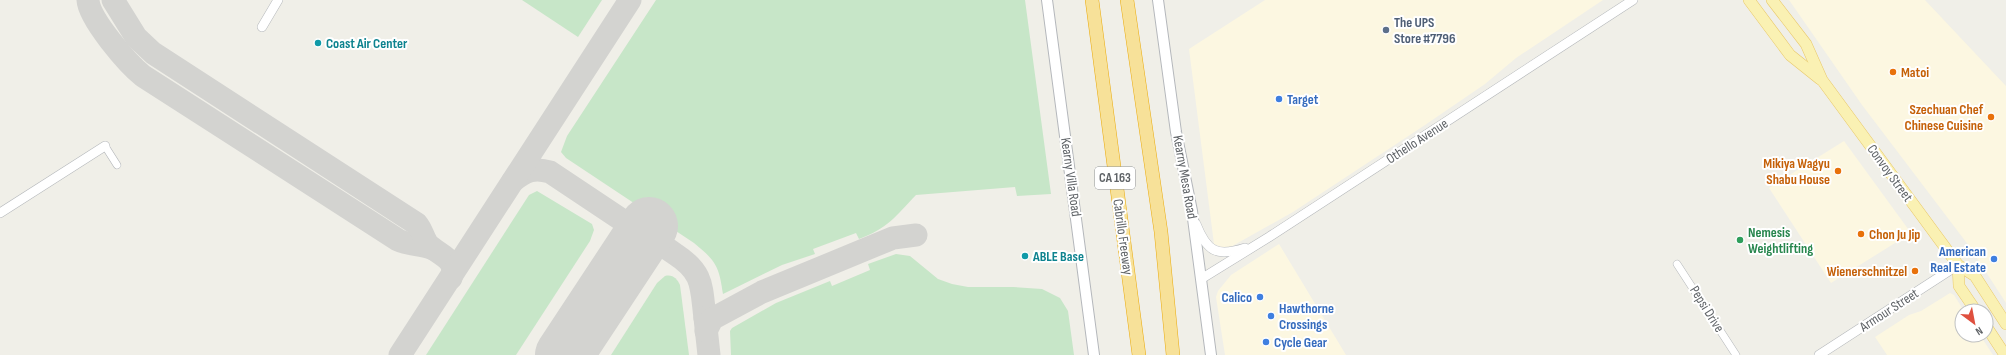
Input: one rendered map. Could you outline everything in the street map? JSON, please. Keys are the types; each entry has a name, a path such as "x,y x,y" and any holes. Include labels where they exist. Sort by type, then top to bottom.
{"highway":[{"name":"Cabrillo Freeway","path":"1092,0 1139,355"},
{"name":"CA 163","path":"1128,0 1161,232 1173,355"}],"main road":[{"name":"Kearny Villa Road","path":"1047,0 1094,355"},
{"name":"Kearny Mesa Road","path":"1158,0 1176,132 1192,211 1211,355"},
{"name":"Convoy Street","path":"1750,0 1790,55 1822,80"},
{"name":"Convoy Street","path":"1772,0 1806,44 1822,80 1958,265 1975,276 2006,324"},
{"path":"1958,265 1959,286 1971,303"},
{"path":"1994,338 2005,355"}],"street":[{"path":"262,27 278,0"},
{"name":"Othello Avenue","path":"1201,280 1265,240 1633,0"},
{"path":"0,212 105,146 117,165"},
{"path":"1192,211 1202,239 1208,246 1216,251 1225,253 1235,251 1265,240"},
{"name":"Pepsi Drive","path":"1678,264 1736,355"},
{"name":"Armour Street","path":"1819,355 1958,265"}],"shaded area":[{"path":"1265,0 1603,0 1516,58 1485,84 1425,125 1293,212 1227,249 1214,244 1189,49"},
{"path":"1789,0 1925,0 2006,86 2006,303 1969,246 1862,105"},
{"path":"1844,141 1911,233 1831,283 1769,188"},
{"name":"Hawthorne Crossings","path":"1279,244 1346,355 1225,355 1216,297 1218,291 1231,275"},
{"path":"1950,293 1954,295 1959,303 1954,303 1954,343 1985,343 1993,355 1887,355 1875,337 1909,315 1921,311"}],"green space":[{"path":"522,0 602,0 578,37"},
{"path":"656,0 1025,0 1051,194 1017,196 1015,187 916,195 897,216 877,231 859,239 856,233 813,249 815,254 782,265 723,294 718,270 712,260 701,249 566,158 561,152 567,136"},
{"path":"537,191 592,224 594,230 590,241 516,355 426,355 529,195"},
{"path":"896,254 910,256 938,279 952,284 968,287 1013,287 1042,289 1060,298 1068,311 1074,355 731,355 730,331 732,328 776,303 830,281 832,286 870,270 868,264"},
{"path":"665,276 674,278 680,285 689,355 611,355 657,283"}],"taxiway":[{"path":"88,0 95,18 110,41 128,62 143,76 398,240 433,249"},
{"path":"113,0 136,37 153,53 417,224 427,243 450,261 453,271 451,278"},
{"path":"400,355 630,0"},
{"path":"513,181 526,172 534,170 550,172 628,224 635,236 629,254 639,245 654,241 675,254 696,274 701,289 705,318"},
{"path":"706,331 712,319 762,292 893,238 916,235"},
{"path":"706,318 709,355"}],"runway":[{"path":"564,355 649,226"}],"place":[{"name":"The UPS Store #7796","path":"1386,30"},
{"name":"Coast Air Center","path":"318,43"},
{"name":"Matoi","path":"1893,72"},
{"name":"Target","path":"1279,99"},
{"name":"Szechuan Chef Chinese Cuisine","path":"1991,117"},
{"name":"Mikiya Wagyu Shabu House","path":"1838,171"},
{"name":"Chon Ju Jip","path":"1861,234"},
{"name":"Nemesis Weightlifting","path":"1740,240"},
{"name":"ABLE Base","path":"1025,256"},
{"name":"American Real Estate","path":"1994,259"},
{"name":"Wienerschnitzel","path":"1915,271"},
{"name":"Calico","path":"1260,297"},
{"name":"Hawthorne Crossings","path":"1271,316"},
{"name":"Cycle Gear","path":"1266,342"}]}
